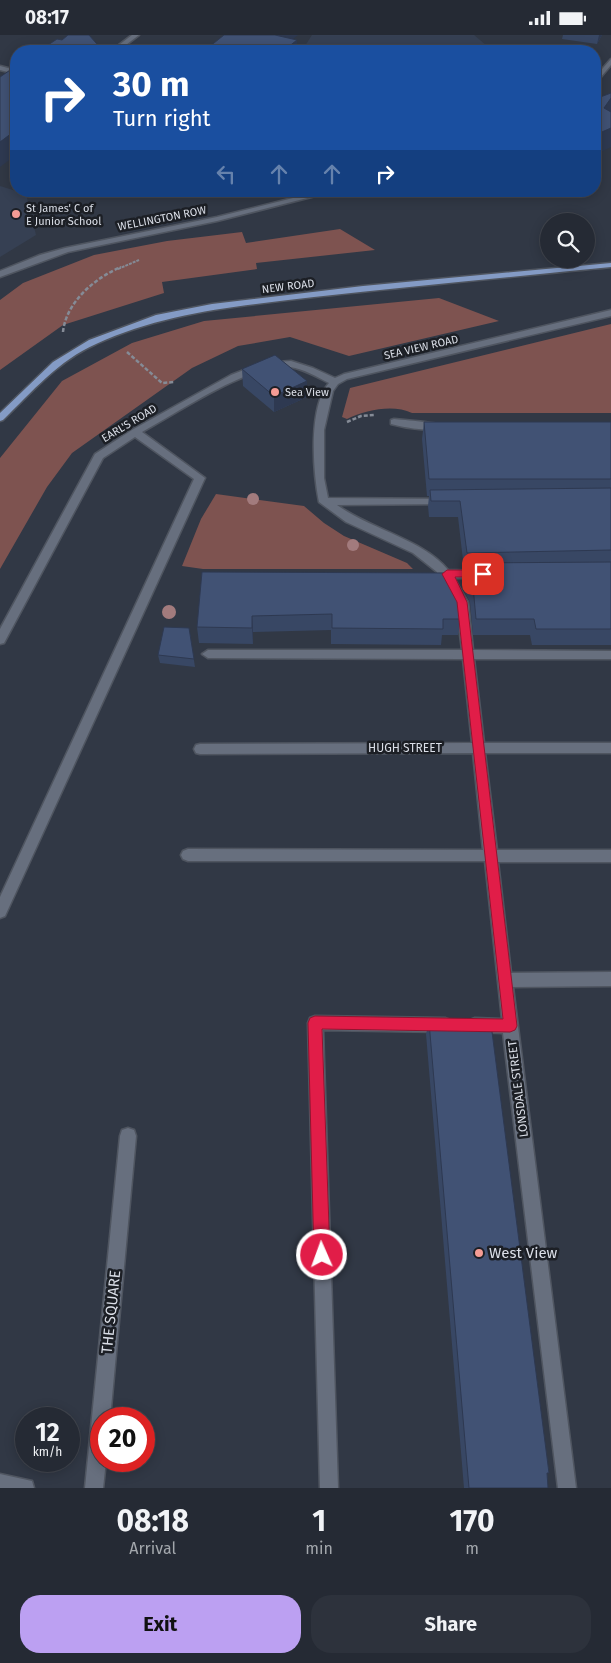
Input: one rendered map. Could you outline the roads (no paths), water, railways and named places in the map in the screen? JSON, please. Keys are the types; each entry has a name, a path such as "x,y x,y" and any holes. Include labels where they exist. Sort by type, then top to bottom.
{"main road":[{"name":"NEW ROAD","path":"0,418 56,364 92,342 156,319 212,307 363,289 611,265"}],"street":[{"path":"122,45 136,35"},
{"path":"601,74 611,61"},
{"name":"WELLINGTON ROW","path":"0,274 24,262 63,250 265,209 309,197"},
{"name":"SEA VIEW ROAD","path":"335,382 355,374 611,313"},
{"name":"EARL'S ROAD","path":"0,640 99,456 135,433 234,377 265,365 292,364 335,382"},
{"path":"335,382 328,390 319,430 319,478 324,502 352,521 399,540 425,556 447,574"},
{"path":"394,422 419,426 448,426"},
{"path":"0,912 200,477 135,433"},
{"path":"324,502 454,501"},
{"path":"428,575 494,573"},
{"name":"LONSDALE STREET","path":"447,574 456,587 462,602 510,1026 567,1488"},
{"path":"208,654 611,655"},
{"name":"HUGH STREET","path":"200,749 611,749"},
{"path":"188,855 611,856"},
{"path":"506,980 611,979"},
{"path":"329,1488 315,1023 510,1026"},
{"name":"THE SQUARE","path":"94,1488 128,1137"},
{"path":"0,1483 25,1488"}],"place":[{"name":"St James' C of E Junior School","path":"16,214"},
{"name":"Sea View","path":"275,392"},
{"name":"West View","path":"479,1253"}]}
